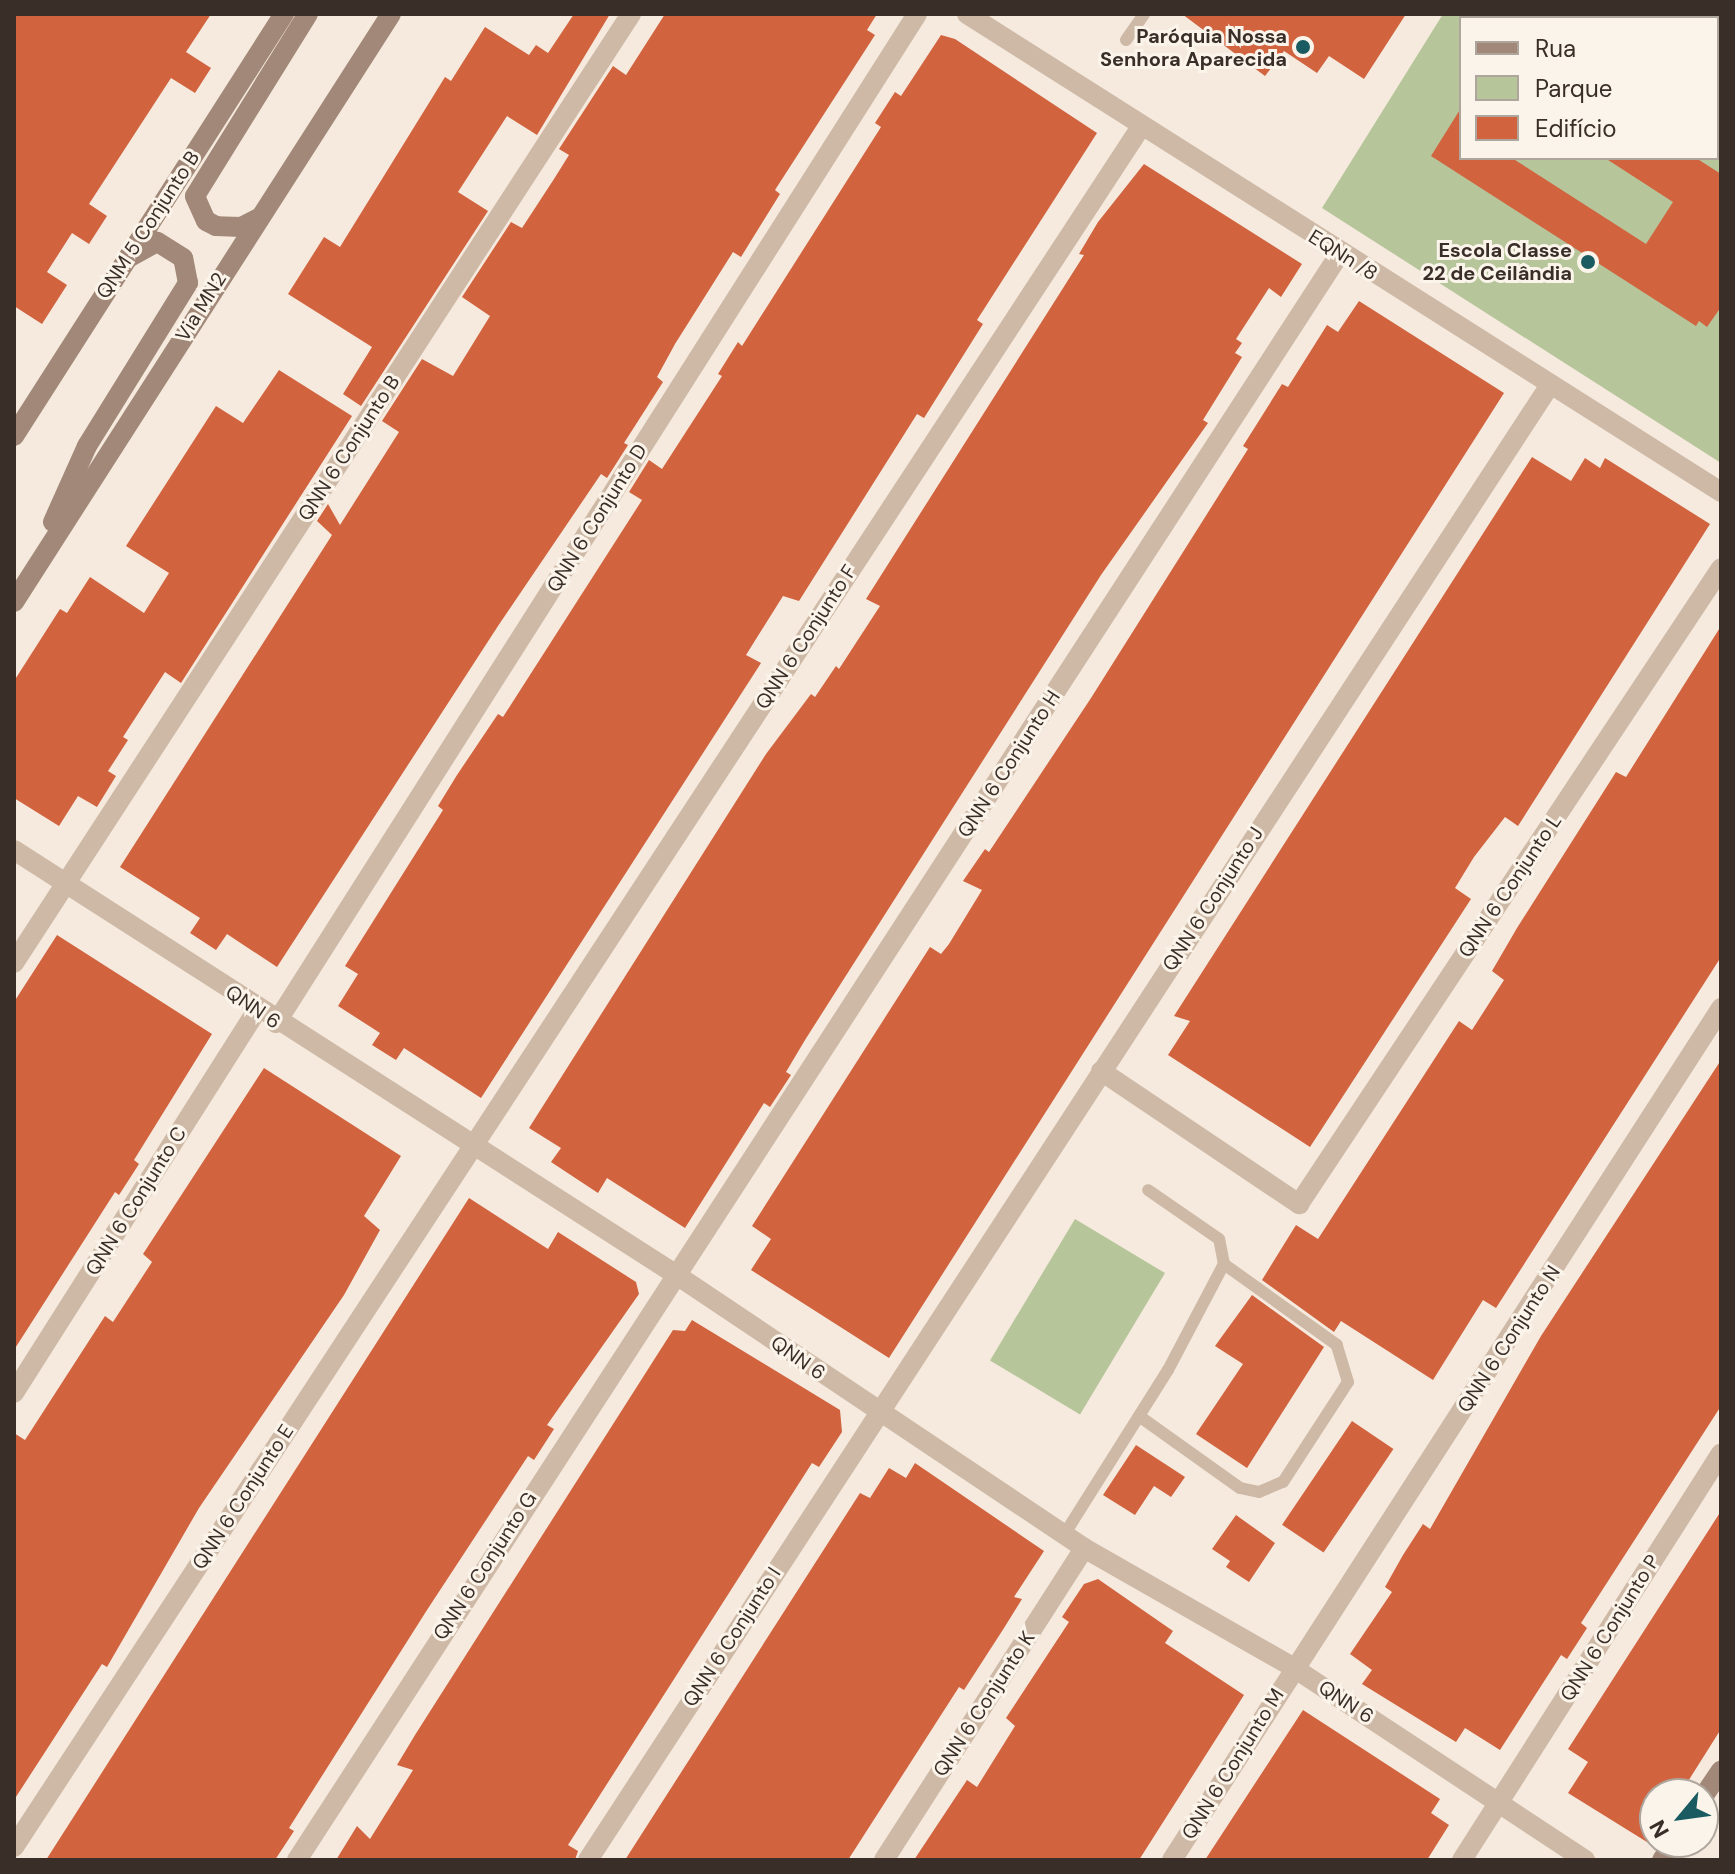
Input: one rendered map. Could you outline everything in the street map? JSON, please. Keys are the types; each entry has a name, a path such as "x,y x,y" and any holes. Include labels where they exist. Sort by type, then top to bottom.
{"main road":[{"name":"QNM 5 Conjunto B","path":"14,436 284,14"},
{"path":"257,219 241,227 216,226 206,221 195,196 308,14"},
{"name":"Via MN2","path":"14,602 391,14"},
{"path":"27,581 87,446 188,283 183,258 157,242 124,263"}],"street":[{"name":"QNN 6 Conjunto B","path":"14,963 631,14"},
{"name":"QNN 6 Conjunto D","path":"276,1023 917,14"},
{"name":"EQNn /8","path":"967,14 1140,128 1721,492"},
{"name":"QNN 6 Conjunto F","path":"472,1147 1140,128"},
{"name":"QNN 6 Conjunto H","path":"678,1276 1340,253"},
{"name":"QNN 6 Conjunto J","path":"877,1413 1550,385"},
{"name":"QNN 6 Conjunto L","path":"1101,1071 1299,1204 1721,568"},
{"name":"QNN 6","path":"14,850 67,882 276,1023 678,1276 877,1413 1084,1548 1294,1668 1585,1860"},
{"name":"QNN 6 Conjunto N","path":"1294,1668 1721,1008"},
{"name":"QNN 6 Conjunto C","path":"14,1393 258,1009"},
{"name":"QNN 6 Conjunto E","path":"14,1847 472,1147"},
{"name":"QNN 6 Conjunto G","path":"297,1860 505,1533 678,1276"},
{"name":"QNN 6 Conjunto I","path":"588,1860 877,1413"},
{"name":"QNN 6 Conjunto P","path":"1462,1860 1721,1453"},
{"name":"QNN 6 Conjunto K","path":"884,1860 1084,1548"},
{"name":"QNN 6 Conjunto M","path":"1172,1860 1294,1668"}],"lane":[{"path":"1126,40 1144,14"},
{"path":"1064,1535 1139,1416 1224,1264 1219,1239 1148,1190"},
{"path":"1139,1416 1240,1488 1259,1492 1283,1482 1348,1382 1347,1365 1337,1345 1224,1264"}],"green space":[{"name":"Escola Classe 22 de Ceilândia","path":"1443,14 1526,16 1459,16 1459,160 1719,160 1719,86 1721,463 1322,208"},
{"path":"1075,1219 1165,1273 1080,1415 990,1360"}],"building":[{"path":"14,14 211,14 186,52 211,68 195,93 171,78 89,204 107,216 89,244 72,233 47,272 67,285 42,324 14,306"},
{"path":"574,14 610,14 537,135 507,116 458,192 488,211 361,406 343,394 372,347 288,294 324,237 340,247 445,77 451,81 485,27 529,55 536,45 548,53"},
{"path":"665,14 877,14 867,30 875,35 775,190 780,194 741,257 733,252 675,344 657,377 663,382 624,443 628,445 607,478 601,474 498,626 277,967 227,934 216,950 190,933 200,918 120,867 332,535 317,521 328,504 340,525 399,432 382,421 422,359 453,376 490,316 462,297 511,222 522,228 569,155 559,149 613,66 626,75"},
{"name":"Paróquia Nossa Senhora Aparecida","path":"1182,14 1406,14 1364,79 1329,56 1317,73 1284,51 1265,76"},
{"path":"941,35 955,39 1097,133 977,320 983,324 924,418 917,414 799,601 783,596 746,655 761,663 481,1098 404,1048 396,1060 372,1045 380,1033 338,1006 358,974 345,966 443,810 438,806 457,775 498,714 503,717 642,500 629,492 649,460 662,469 722,376 718,374 738,342 742,346 881,127 875,123 895,92 901,96"},
{"path":"1459,111 1459,160 1515,160 1646,244 1673,202 1608,160 1699,160 1721,174 1721,307 1707,327 1699,321 1696,326 1431,156"},
{"path":"1144,164 1302,264 1281,297 1269,288 1236,339 1242,343 1235,353 1242,357 1203,420 1208,423 1101,575 805,1040 786,1072 791,1075 770,1107 764,1103 685,1228 607,1178 598,1193 551,1162 561,1148 529,1128 766,754 811,694 815,697 836,666 839,669 880,606 866,599 1084,255 1079,254 1098,222"},
{"path":"1359,301 1504,393 889,1358 751,1270 771,1239 752,1226 930,947 941,954 949,944 982,890 963,881 985,849 989,852 1091,698 1248,449 1243,446 1282,384 1288,387 1327,325 1338,332"},
{"path":"279,370 352,416 181,683 165,672 123,737 128,740 108,771 116,776 97,807 78,796 59,826 14,798 14,681 60,609 67,613 90,577 144,613 169,573 126,546 216,406 243,423"},
{"path":"1532,457 1571,481 1585,458 1600,468 1605,458 1710,524 1518,826 1505,817 1474,857 1455,888 1471,899 1310,1147 1168,1055 1190,1021 1174,1016"},
{"path":"1721,626 1721,957 1496,1308 1483,1300 1433,1380 1341,1321 1334,1332 1262,1280 1296,1225 1318,1239 1459,1021 1472,1030 1504,980 1492,971 1517,928 1616,772 1626,777"},
{"path":"57,935 212,1034 134,1160 139,1164 119,1195 115,1192 14,1350 14,1002"},
{"path":"1721,1060 1721,1406 1581,1623 1587,1628 1567,1659 1561,1655 1500,1750 1465,1728 1456,1742 1362,1684 1372,1670 1350,1654 1392,1592 1385,1587 1403,1555 1423,1524 1430,1529 1541,1336"},
{"path":"264,1068 401,1156 364,1216 380,1230 344,1295 199,1508 107,1667 102,1664 14,1800 14,1433 25,1440 105,1316 113,1322 152,1262 143,1254"},
{"path":"469,1198 548,1249 558,1232 636,1282 639,1294 547,1425 554,1429 534,1460 528,1456 427,1610 289,1828 294,1831 275,1860 46,1860"},
{"path":"1252,1295 1324,1347 1247,1468 1196,1434 1243,1364 1215,1346"},
{"path":"692,1320 840,1410 842,1432 819,1467 812,1463 568,1845 578,1851 575,1860 336,1860 357,1826 370,1839 413,1770 397,1765 415,1735 673,1330 685,1331"},
{"path":"1352,1421 1393,1449 1324,1553 1282,1525"},
{"path":"1136,1445 1185,1477 1171,1497 1154,1486 1135,1515 1103,1495"},
{"path":"915,1463 1044,1551 1014,1597 1022,1599 1004,1628 964,1690 959,1687 848,1860 625,1860 860,1493 870,1498 889,1468 906,1478"},
{"path":"1721,1511 1721,1729 1690,1778 1639,1778 1639,1837 1568,1793 1588,1762 1568,1749"},
{"path":"1236,1515 1275,1543 1249,1582 1226,1567 1230,1561 1212,1549"},
{"path":"1098,1579 1173,1631 1165,1643 1244,1695 1139,1860 914,1860 967,1780 977,1787 1015,1726 1006,1718 1069,1622 1062,1617 1084,1584"},
{"path":"1303,1710 1440,1799 1431,1813 1449,1825 1427,1860 1205,1860"}],"place":[{"name":"Paróquia Nossa Senhora Aparecida","path":"1303,47"},
{"name":"Escola Classe 22 de Ceilândia","path":"1588,262"}]}
